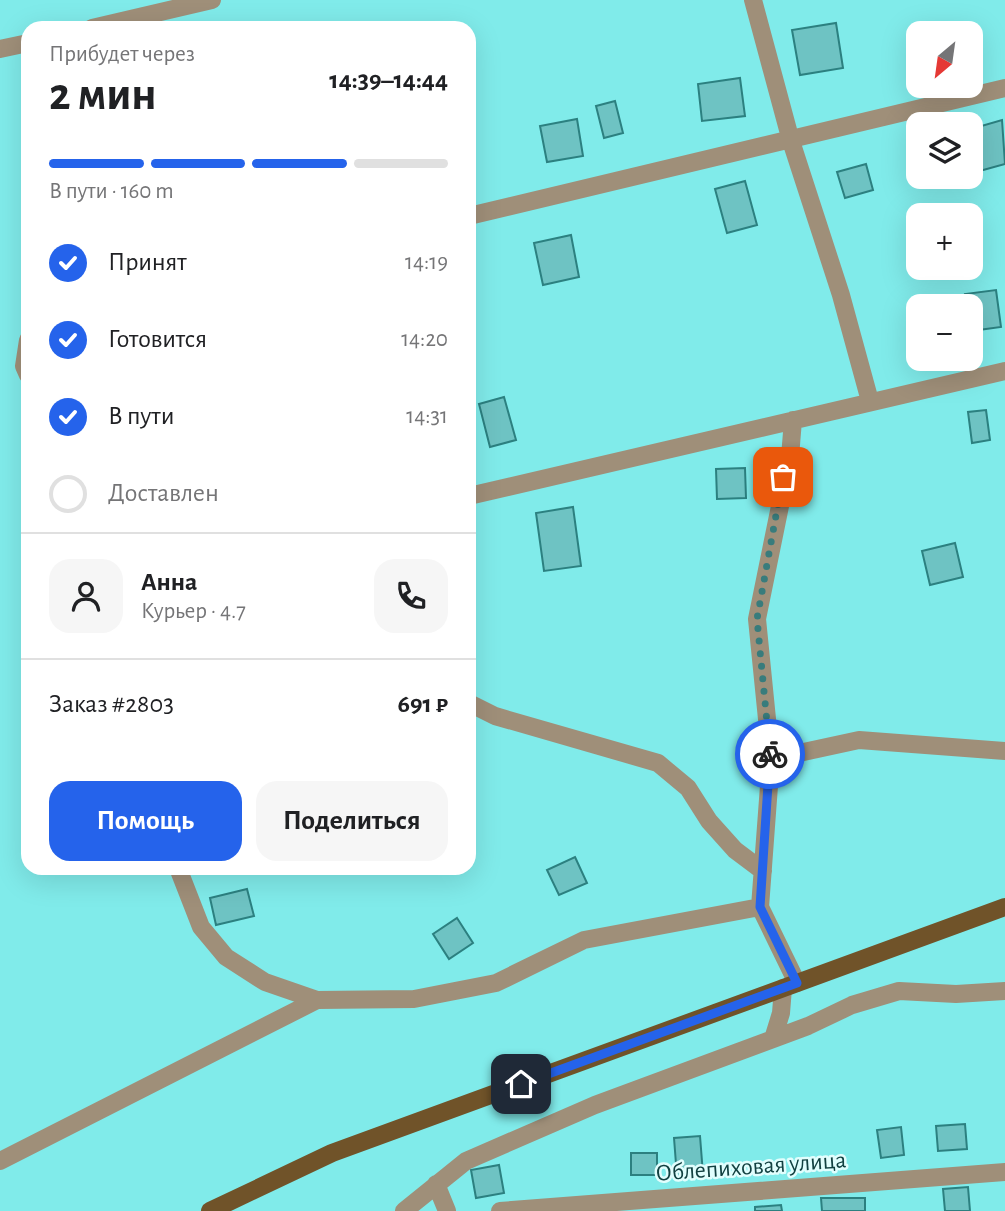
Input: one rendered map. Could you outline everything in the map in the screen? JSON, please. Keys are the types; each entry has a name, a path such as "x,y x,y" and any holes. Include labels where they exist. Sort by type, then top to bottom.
{"main road":[{"path":"210,1211 332,1153 1005,907"}],"street":[{"path":"119,21 189,3 212,0"},
{"path":"753,0 791,141 841,295 870,401"},
{"path":"0,49 21,44"},
{"path":"476,214 1005,88"},
{"path":"476,494 1005,371"},
{"path":"773,1039 790,985 760,907 771,759 757,619 790,457 793,420"},
{"path":"476,706 495,716 658,763 688,788 709,821 734,850 763,871"},
{"path":"771,759 859,740 1005,751"},
{"path":"181,875 201,928 226,957 265,982 317,1000 414,999 496,984 584,940 760,907"},
{"path":"404,1211 466,1161 516,1138 595,1105 773,1039 852,1005 900,991 956,994 1005,991"},
{"path":"0,1161 317,1000"},
{"name":"Облепиховая улица","path":"500,1211 1005,1172"},
{"path":"436,1184 447,1211"}],"building":[{"path":"836,23 843,68 800,75 792,30"},
{"path":"740,78 745,116 702,121 698,84"},
{"path":"615,101 623,133 604,138 596,106"},
{"path":"577,119 583,156 547,162 540,126"},
{"path":"1002,120 1005,164 983,170 983,126"},
{"path":"866,164 873,190 845,198 837,172"},
{"path":"745,181 757,225 727,233 715,189"},
{"path":"571,235 579,277 543,285 534,243"},
{"path":"996,290 1001,327 983,329 983,294 965,294"},
{"path":"504,397 516,440 490,447 479,404"},
{"path":"986,410 990,440 972,443 968,412"},
{"path":"745,468 746,498 717,499 716,469"},
{"path":"573,507 581,566 544,571 536,513"},
{"path":"955,543 963,577 930,585 922,551"},
{"path":"575,857 587,883 559,895 547,870"},
{"path":"247,889 254,916 216,925 210,898"},
{"path":"457,918 473,943 449,959 433,934"},
{"path":"965,1124 967,1149 938,1151 936,1126"},
{"path":"901,1127 904,1155 881,1158 877,1130"},
{"path":"700,1136 703,1174 677,1177 674,1138"},
{"path":"631,1153 657,1153 657,1175 631,1175"},
{"path":"499,1165 504,1193 476,1198 471,1170"},
{"path":"968,1187 970,1211 945,1211 943,1189"},
{"path":"821,1198 865,1198 865,1211 822,1211"},
{"path":"781,1205 782,1211 755,1211 755,1207"}],"way so far":[{"path":"770,754 757,619 783,477"}],"route":[{"path":"521,1084 797,983 760,907 770,754"}]}
